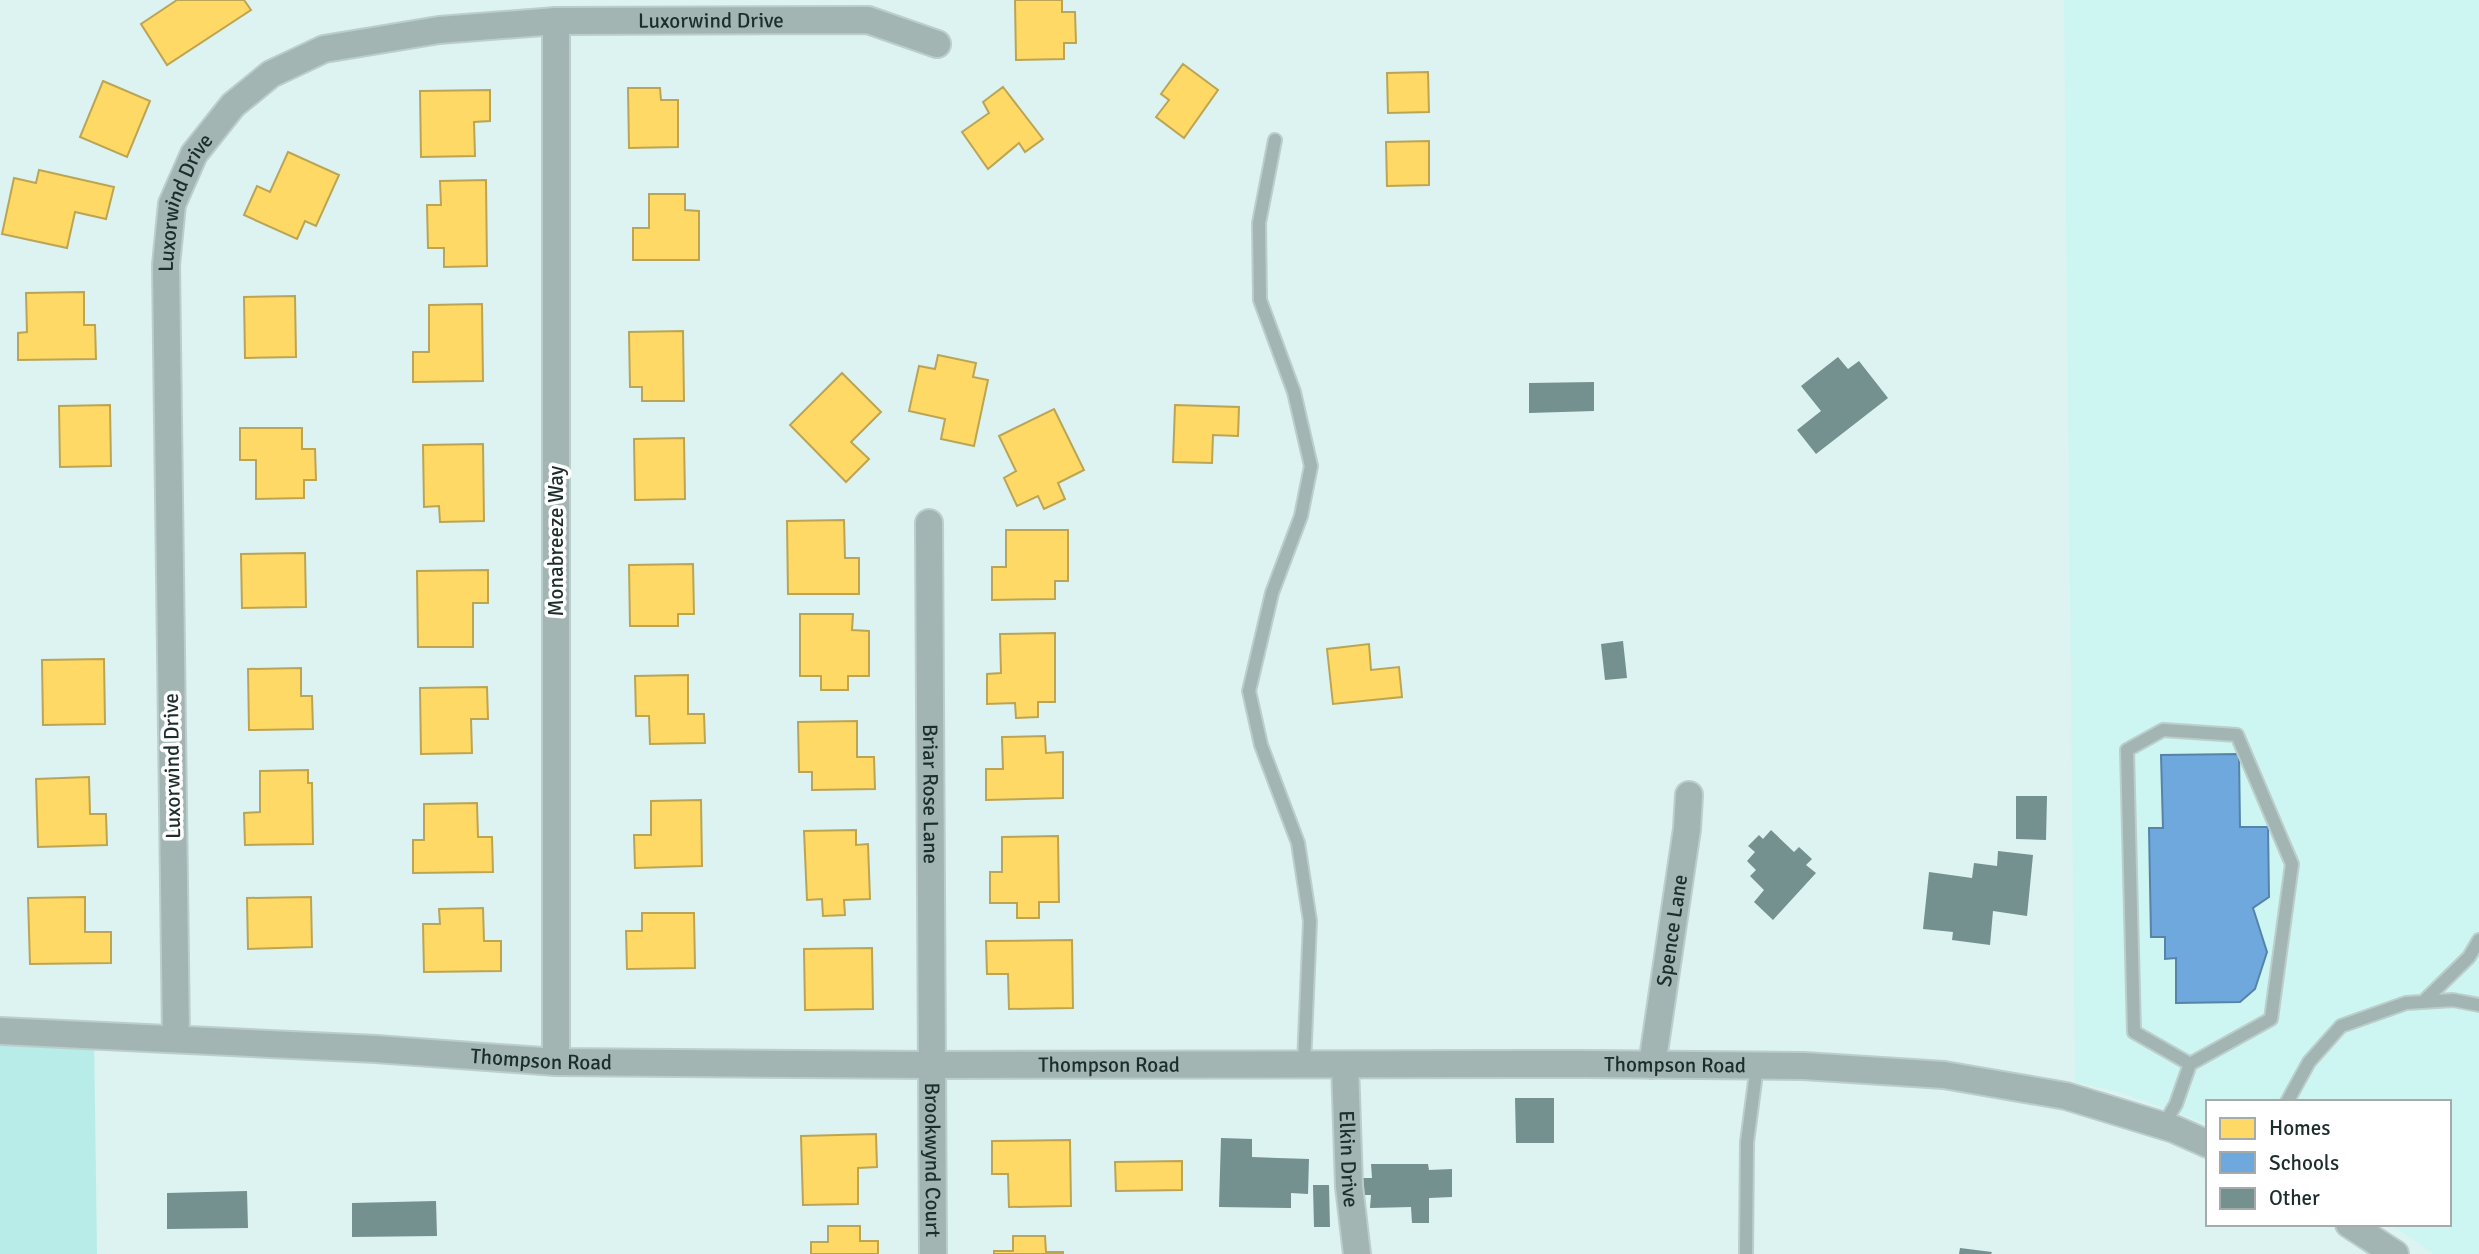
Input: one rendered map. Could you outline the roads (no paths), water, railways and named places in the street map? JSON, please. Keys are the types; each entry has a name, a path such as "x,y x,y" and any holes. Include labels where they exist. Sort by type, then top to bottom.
{"street":[{"name":"Luxorwind Drive","path":"176,1039 166,265 172,204 194,154 233,105 271,74 324,49 439,30 556,21 868,20 937,44"},
{"name":"Monabreeze Way","path":"556,21 556,1062"},
{"name":"Briar Rose Lane","path":"929,523 931,1065"},
{"name":"Spence Lane","path":"1652,1065 1687,830 1689,795"},
{"name":"Thompson Road","path":"0,1031 556,1062 1652,1065 1757,1066 1944,1075 2066,1096 2164,1126 2206,1142"},
{"name":"Brookwynd Court","path":"931,1065 933,1254"},
{"name":"Elkin Drive","path":"1345,1065 1349,1186 1357,1254"},
{"path":"2352,1226 2395,1254"}],"lane":[{"path":"1275,140 1259,223 1260,300 1294,392 1311,466 1301,516 1272,593 1249,691 1261,745 1298,843 1310,921 1304,1064"},
{"path":"2164,1126 2176,1104 2190,1064 2271,1019 2292,864 2236,735 2163,730 2127,750 2134,1032 2190,1064"},
{"path":"2423,1002 2469,957 2479,940"},
{"path":"2288,1100 2309,1062 2341,1026 2406,1003 2453,1000 2479,1005"},
{"path":"1746,1254 1747,1142 1757,1066"}]}
